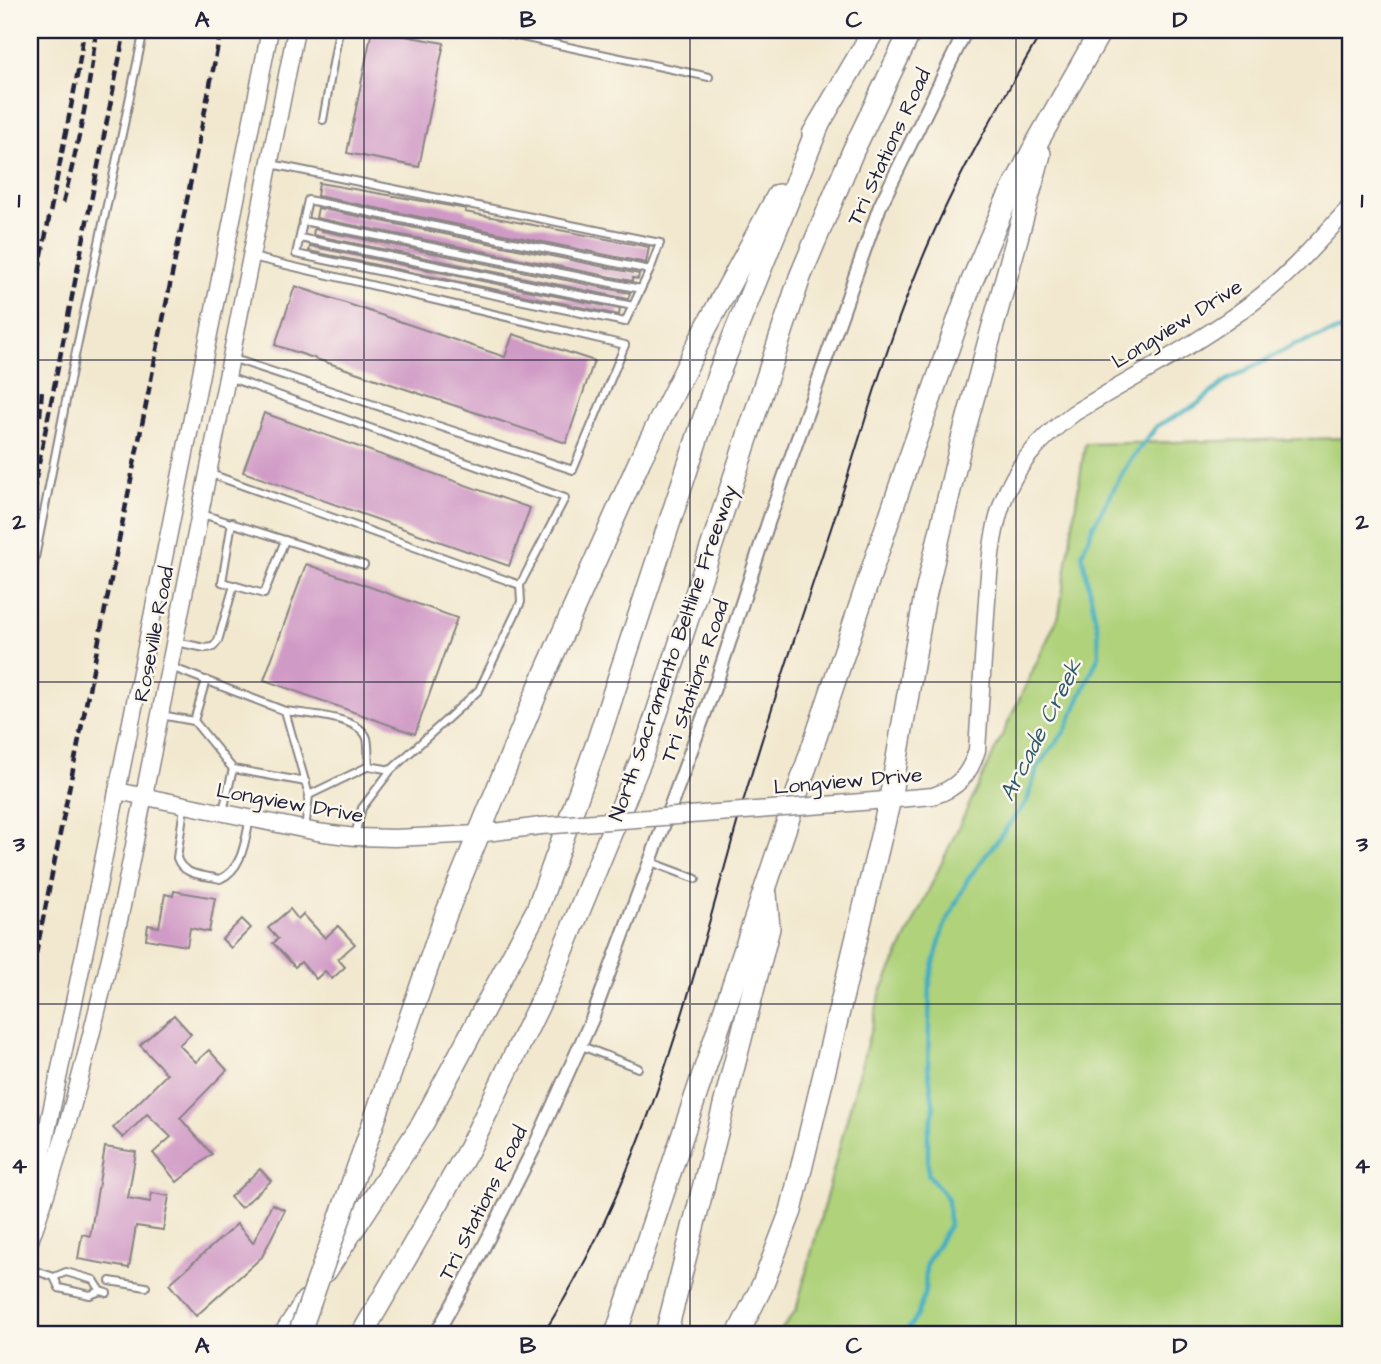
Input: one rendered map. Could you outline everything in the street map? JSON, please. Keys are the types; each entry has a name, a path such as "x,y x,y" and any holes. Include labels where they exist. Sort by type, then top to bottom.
{"highway":[{"path":"299,1334 446,914 541,682 640,460 707,326 778,194 874,30"},
{"name":"North Sacramento Beltline Freeway","path":"362,1334 470,1149 550,982 643,755 800,277 853,151 911,30"},
{"path":"617,1334 765,885 972,281 1010,193 1101,30"},
{"path":"738,1334 763,1284 791,1211 890,799 924,601 955,469 1003,285 1054,112"},
{"path":"285,1334 422,1123 537,911 598,740 718,375 819,124"},
{"path":"666,1334 769,928 765,885"}],"main road":[{"name":"Roseville Road","path":"30,1212 270,30"},
{"name":"Roseville Road","path":"30,1241 92,1035 120,916 296,30"},
{"name":"Longview Drive","path":"117,791 305,830 355,837 395,838 478,834 541,826 933,796 947,791 966,775 977,750 991,546 1003,501 1021,466 1035,448 1074,413 1257,299 1300,261 1351,205"}],"street":[{"name":"Tri Stations Road","path":"436,1334 534,1148 592,1019 717,680 769,520 880,206 966,30"}],"lane":[{"path":"30,583 144,30"},
{"path":"323,120 339,30"},
{"path":"489,30 709,77"},
{"path":"271,164 660,243 650,270 625,322 296,254 308,200 650,270"},
{"path":"303,221 641,289"},
{"path":"300,238 633,306"},
{"path":"230,358 573,470 625,345 250,257"},
{"path":"226,376 565,498 520,585 521,602 479,690 391,770 362,808 355,837"},
{"path":"208,473 520,585"},
{"path":"200,514 363,565"},
{"path":"232,523 222,582 264,594 285,540"},
{"path":"174,642 205,649 213,648 219,641 234,585"},
{"path":"169,666 285,711 341,720 358,727 367,737 369,766"},
{"path":"194,722 206,680"},
{"path":"285,711 309,795 305,830"},
{"path":"159,714 194,722 233,769 306,782"},
{"path":"309,795 369,766 391,770"},
{"path":"222,813 233,769"},
{"path":"184,805 177,858 180,866 187,872 220,879 234,870 250,818"},
{"path":"651,862 696,879"},
{"path":"579,1045 638,1068"},
{"path":"30,1269 54,1277 66,1272 94,1280 104,1292 90,1295 59,1288 54,1277"},
{"path":"110,1282 146,1287"}],"green space":[{"path":"1351,438 1351,1334 778,1334 796,1310 881,991 1059,615 1085,444"}],"building":[{"path":"372,30 444,43 419,167 347,153"},
{"path":"319,183 466,209 465,212 649,247 646,263 317,196"},
{"path":"318,208 639,274 638,279 633,278 632,281 316,218"},
{"path":"314,229 630,293 628,299 313,235"},
{"path":"310,246 620,309 619,315 309,251"},
{"path":"295,286 505,357 513,334 594,361 566,443 275,345"},
{"path":"264,413 530,508 509,566 243,472"},
{"path":"306,564 457,618 415,734 264,680"},
{"path":"174,891 215,898 209,932 190,928 187,946 146,939 148,925 159,927 165,894 173,896"},
{"path":"290,909 298,919 303,914 325,938 338,926 355,944 338,959 345,967 332,979 325,971 316,979 301,962 295,967 273,943 278,939 268,928"},
{"path":"242,919 251,928 231,948 222,939"},
{"path":"174,1015 191,1034 179,1045 196,1062 209,1050 227,1070 180,1118 212,1154 177,1182 153,1153 171,1137 147,1114 123,1138 113,1128 167,1074 140,1045"},
{"path":"105,1147 136,1152 128,1198 150,1202 152,1193 169,1196 163,1230 136,1226 129,1268 78,1259 82,1234 90,1236"},
{"path":"260,1169 271,1181 241,1208 230,1197"},
{"path":"272,1204 285,1210 262,1257 196,1316 169,1284 237,1224 253,1243"}],"waterway":[{"name":"Arcade Creek","path":"905,1334 917,1316 925,1292 926,1264 949,1226 948,1199 928,1174 928,1132 934,1110 928,1067 930,978 943,929 968,879 1027,801 1038,766 1065,731 1099,655 1098,630 1082,554 1093,526 1129,462 1157,426 1195,406 1226,381 1294,345 1339,330 1351,335"}],"tram line":[{"path":"543,1334 579,1272 610,1209 662,1076 766,728 905,301 958,182 1043,30"}],"railway":[{"path":"30,315 84,30"},
{"path":"63,203 83,117 96,30"},
{"path":"30,508 125,30"},
{"path":"30,984 221,30"},
{"path":"40,416 42,388"}]}
